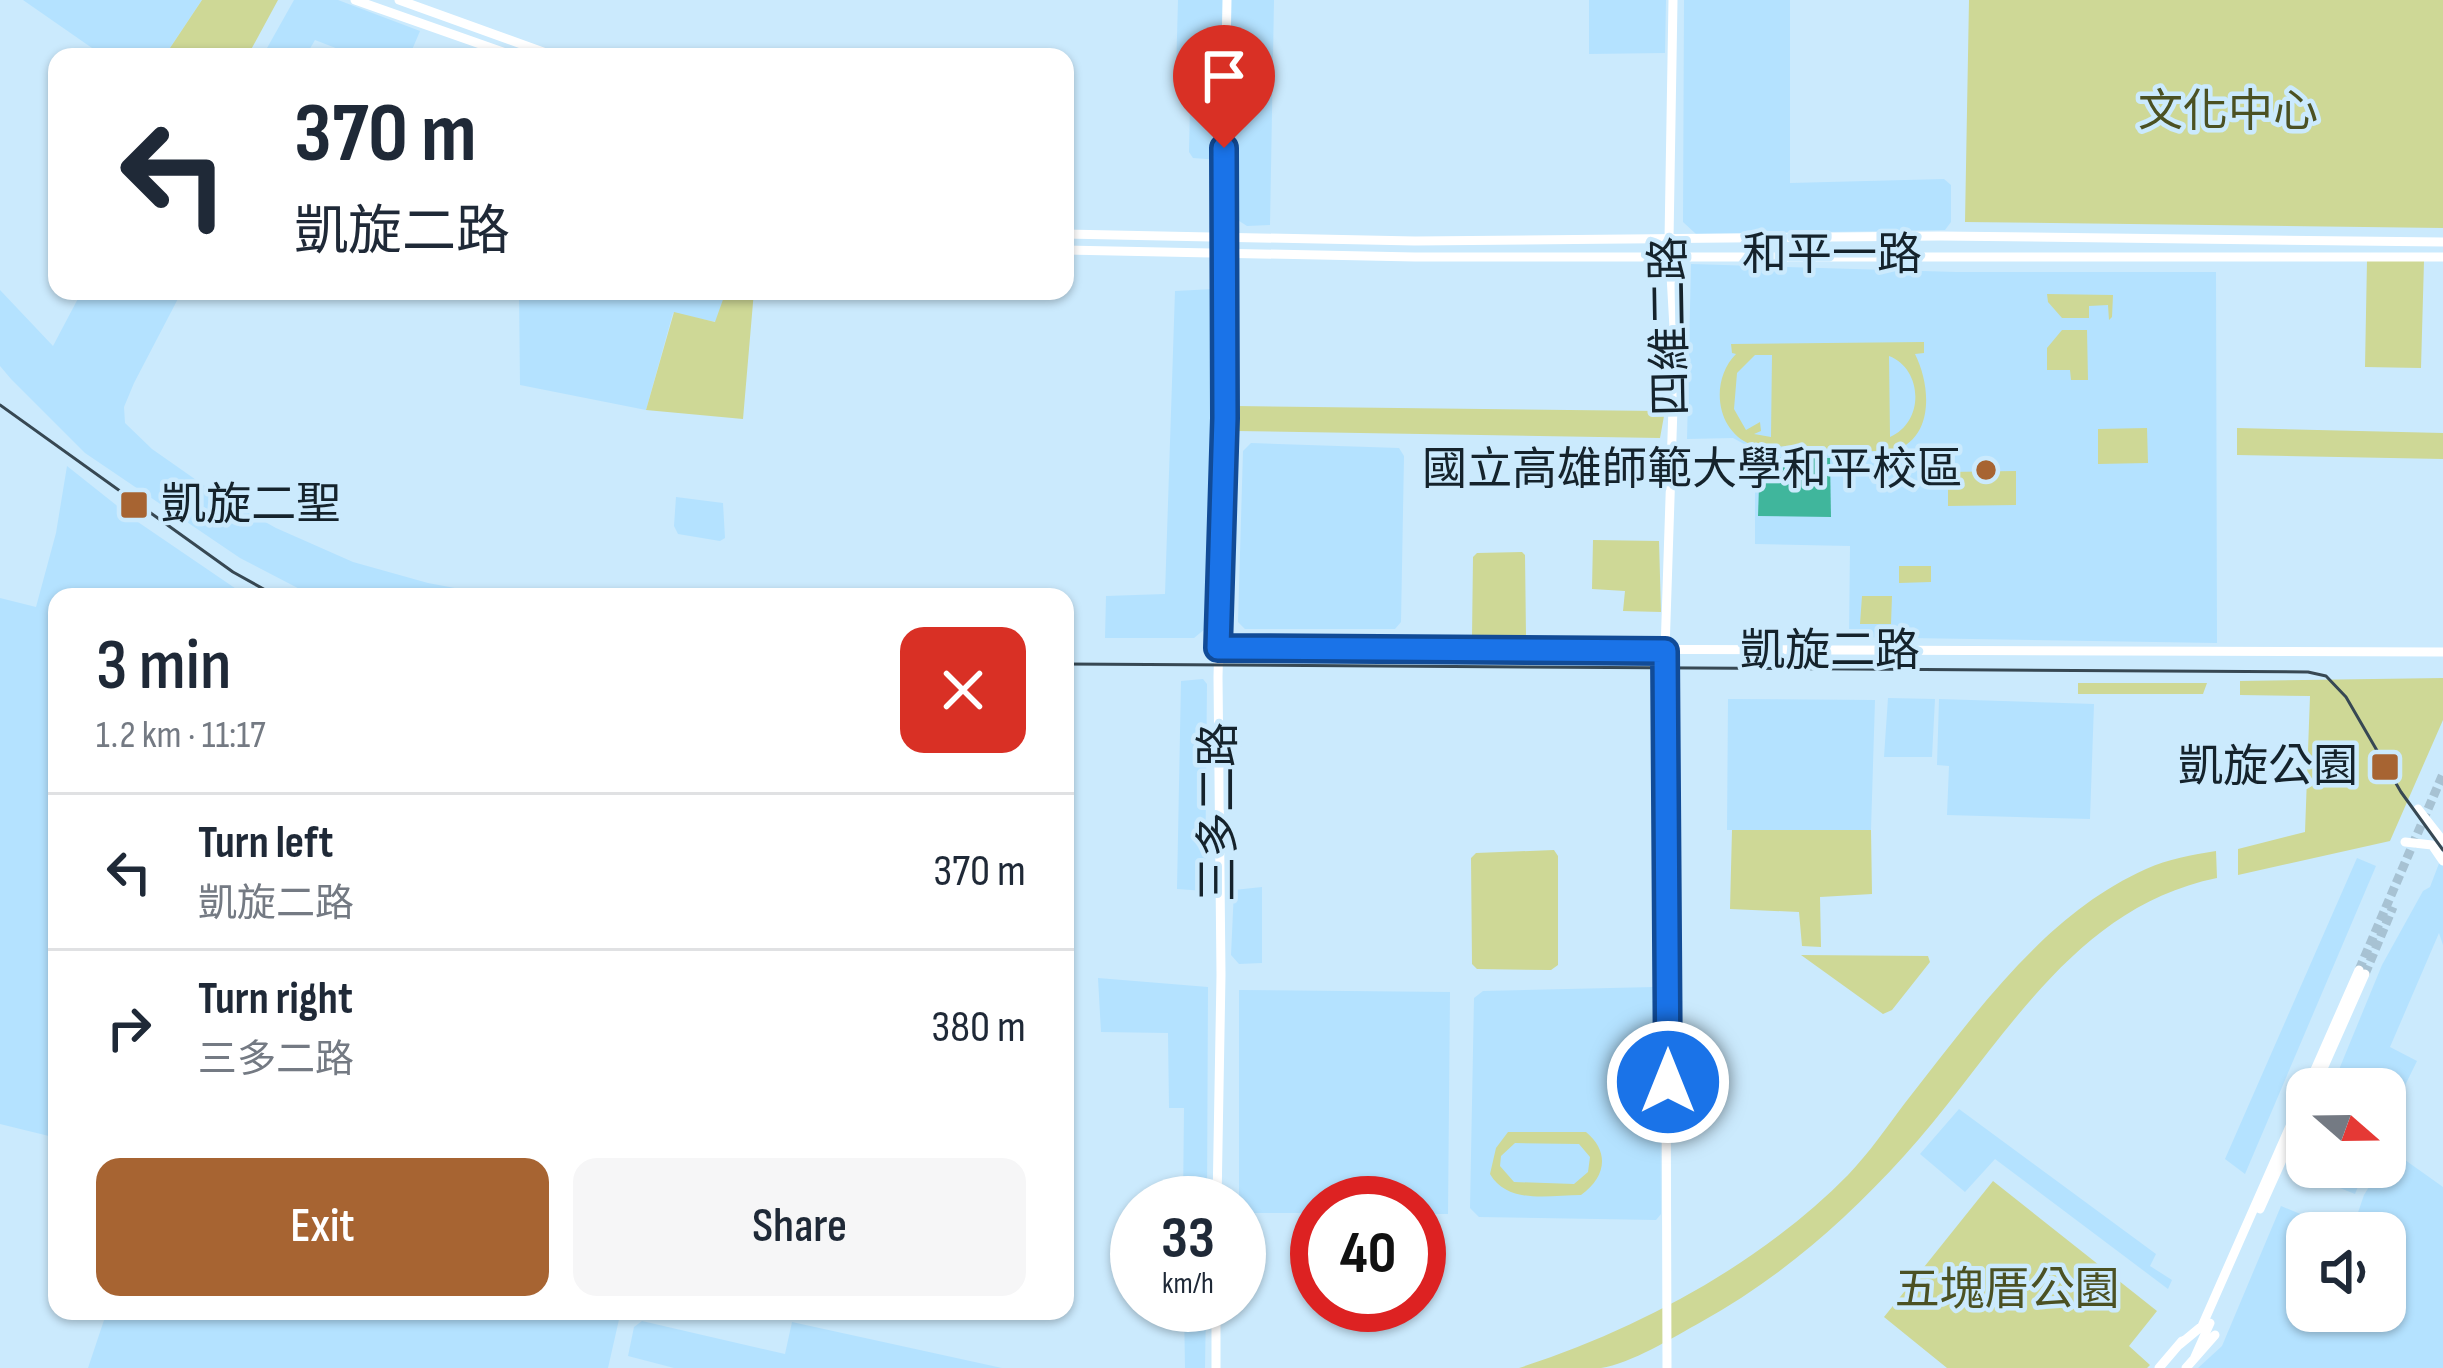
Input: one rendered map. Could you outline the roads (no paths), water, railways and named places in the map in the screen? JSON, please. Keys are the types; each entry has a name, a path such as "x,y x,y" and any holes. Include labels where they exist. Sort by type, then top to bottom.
{"street":[{"path":"355,0 492,48"},
{"path":"399,0 532,48"},
{"name":"三多二路","path":"1217,1176 1218,648 1225,418 1222,238 1227,0"},
{"name":"四維二路","path":"1667,1368 1665,651 1674,328 1669,256 1673,0"},
{"name":"和平一路","path":"1074,234 2443,242"},
{"name":"和平一路","path":"1074,250 2443,257"},
{"name":"凱旋二路","path":"1218,648 2443,652"},
{"path":"2418,809 2443,841"},
{"path":"2405,842 2432,845 2443,861"},
{"path":"2319,1068 2362,972 2323,1068"},
{"path":"2179,1345 2202,1327 2286,1141"},
{"path":"2190,1364 2286,1151"},
{"path":"2159,1368 2197,1323"},
{"path":"1216,1332 1216,1368"},
{"path":"2190,1364 2215,1335"}],"tunnel":[{"path":"2359,970 2443,774"},
{"path":"2365,974 2393,907"}],"tram line":[{"path":"0,405 262,588"},
{"path":"1074,664 2308,672 2326,676 2346,697 2401,792 2443,850"}],"place":[{"name":"國立高雄師範大學和平校區","path":"1986,470"},
{"name":"凱旋二聖","path":"134,505"},
{"name":"凱旋公園","path":"2385,767"}],"park label":[{"name":"文化中心","path":"2228,112"},
{"name":"五塊厝公園","path":"2007,1290"}]}
